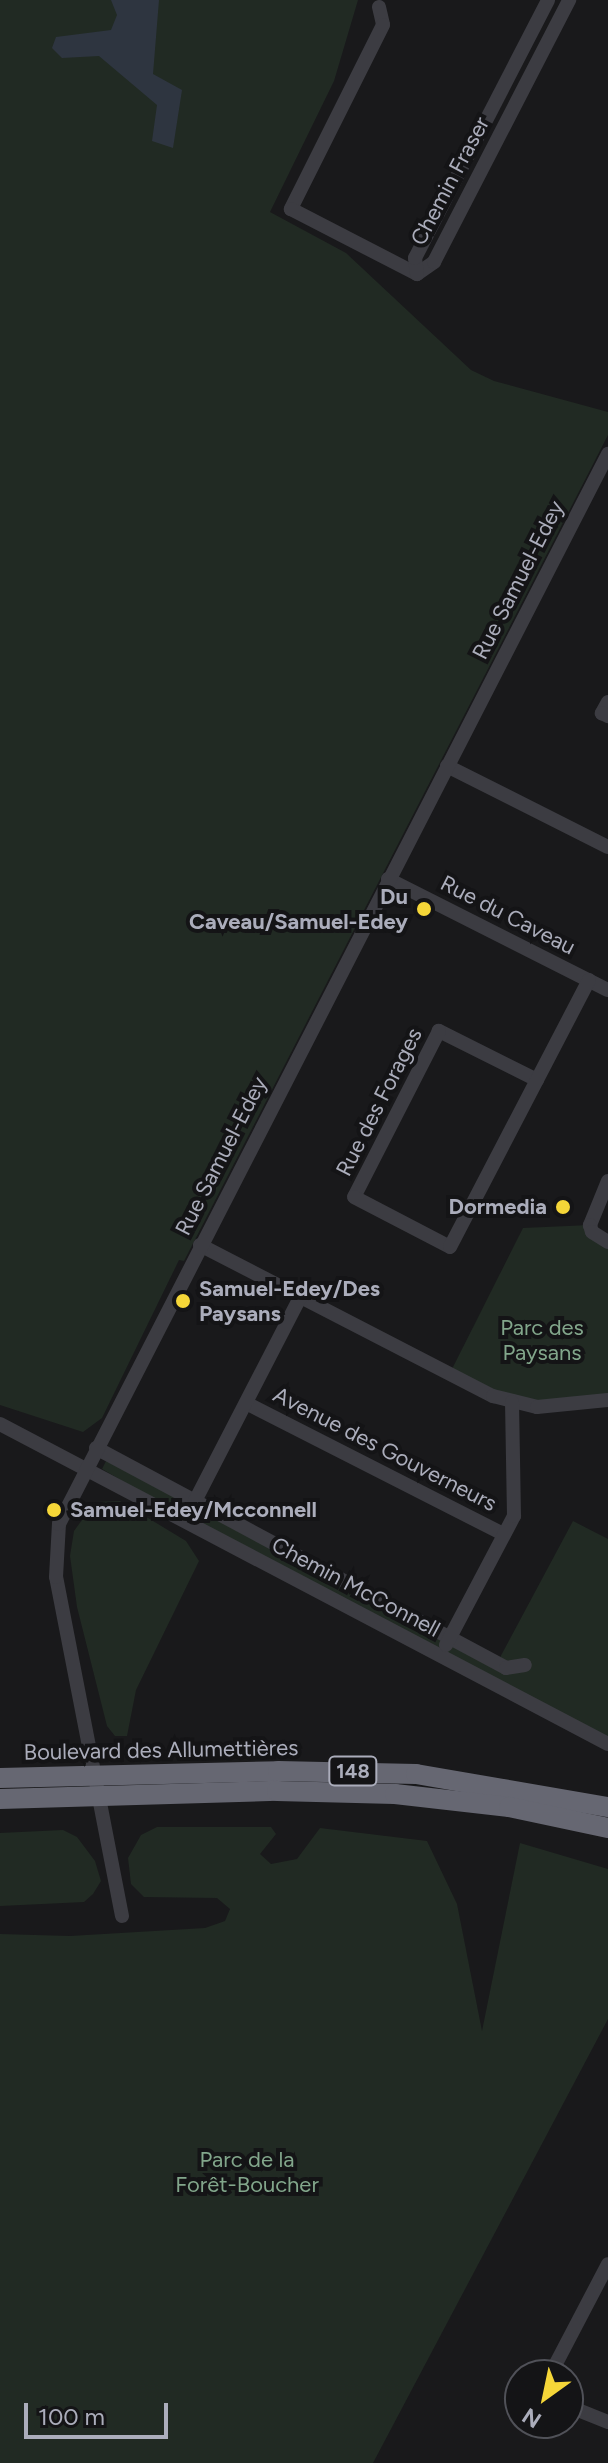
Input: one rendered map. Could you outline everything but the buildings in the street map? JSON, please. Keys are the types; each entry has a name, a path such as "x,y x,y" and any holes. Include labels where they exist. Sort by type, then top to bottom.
{"highway":[{"name":"Boulevard des Allumettières","path":"0,1778 416,1774 608,1807"},
{"name":"Boulevard des Allumettières","path":"0,1799 277,1791 395,1794 509,1807 608,1828"}],"street":[{"name":"Chemin Fraser","path":"548,0 415,258 417,274 434,262 569,0"},
{"path":"379,7 383,25 291,209 417,274"},
{"name":"Rue Samuel-Edey","path":"122,1916 54,1563 59,1524 608,454"},
{"path":"608,702 602,713 608,716"},
{"path":"447,766 608,847"},
{"name":"Rue du Caveau","path":"388,879 608,990"},
{"name":"Rue des Forages","path":"537,1080 439,1031 354,1197 450,1247 537,1080 589,980"},
{"path":"608,1181 590,1225 608,1242"},
{"path":"200,1245 512,1402 559,1407 608,1400"},
{"path":"195,1501 248,1404 300,1298"},
{"path":"440,1656 503,1534 516,1502 512,1402"},
{"name":"Avenue des Gouverneurs","path":"248,1404 503,1534"},
{"name":"Chemin McConnell","path":"0,1424 608,1744"},
{"path":"96,1448 506,1668 525,1665"},
{"path":"558,2359 608,2264"},
{"path":"584,2412 608,2422"}],"green space":[{"path":"0,0 358,0 334,81 270,212 346,253 471,370 494,381 608,412 608,435 184,1261 179,1260 102,1418 83,1432 0,1405"},
{"name":"Parc des Paysans","path":"590,1225 608,1242 608,1400 537,1407 449,1375 523,1228"},
{"path":"107,1459 497,1663 573,1521 608,1539 608,1744 274,1569 102,1469"},
{"path":"120,1501 186,1541 199,1561 136,1690 127,1736 115,1736 107,1726 77,1607 70,1556 74,1531 95,1502"},
{"name":"Parc de la Forêt-Boucher","path":"157,1827 271,1827 276,1834 260,1854 271,1864 297,1859 320,1828 427,1841 457,1904 482,2031 520,1843 608,1869 608,2019 373,2463 0,2463 0,1934 70,1936 205,1928 225,1921 230,1909 217,1898 144,1897 131,1884 128,1858 141,1835"},
{"path":"63,1830 77,1837 95,1861 101,1881 93,1894 84,1902 0,1906 0,1833"}],"shaded area":[{"path":"111,0 159,0 153,74 182,90 173,148 152,141 157,105 99,56 62,58 52,48 56,37 111,30 117,15"}],"place":[{"name":"Du Caveau/Samuel-Edey","path":"424,909"},
{"name":"Dormedia","path":"563,1207"},
{"name":"Samuel-Edey/Des Paysans","path":"183,1301"},
{"name":"Samuel-Edey/Mcconnell","path":"54,1510"}]}
